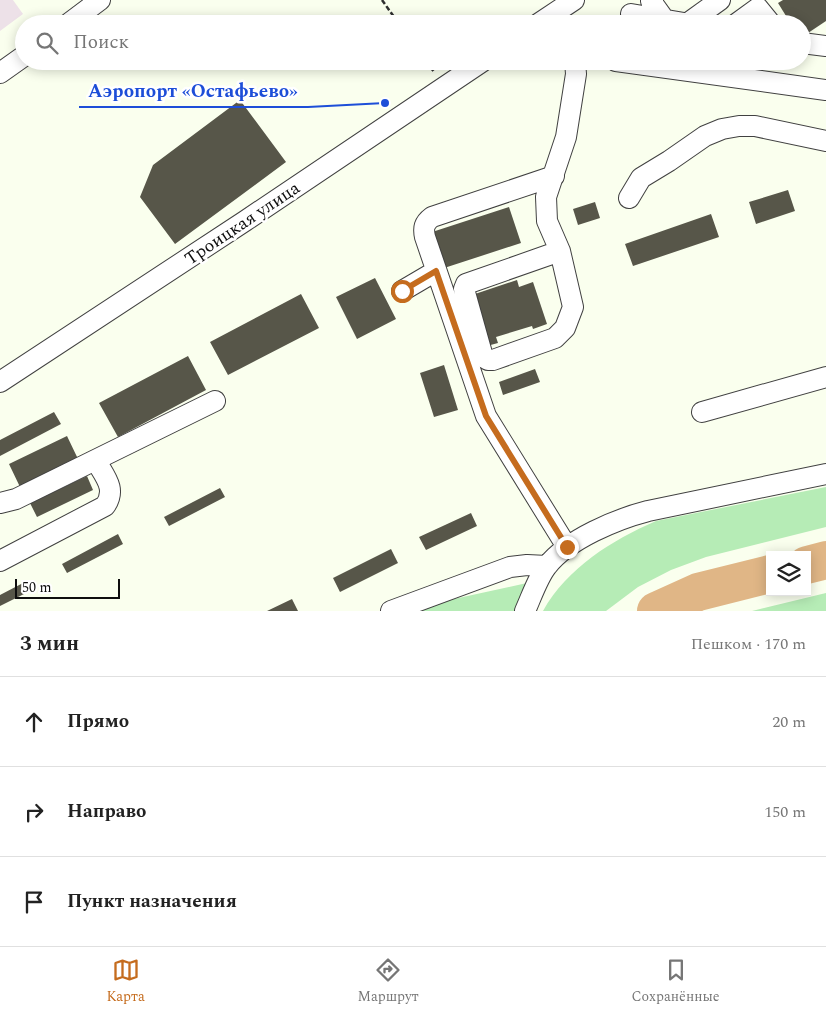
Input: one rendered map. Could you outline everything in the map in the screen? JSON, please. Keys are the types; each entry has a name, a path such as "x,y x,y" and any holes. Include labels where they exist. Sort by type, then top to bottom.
{"street":[{"path":"80,15 100,0"},
{"path":"555,15 574,0"},
{"path":"653,0 651,1 661,15"},
{"path":"701,15 720,0"},
{"path":"748,15 758,8 764,15"},
{"path":"631,14 638,15"},
{"path":"811,44 826,46"},
{"path":"0,73 15,62"},
{"name":"Троицкая улица","path":"0,382 204,249 470,70"},
{"path":"560,251 466,284 464,289 483,357 493,360 554,338 565,328 573,307 560,251 547,221 546,197 566,137 576,70"},
{"path":"681,70 826,90"},
{"path":"629,198 641,178 705,136 722,129 755,126 826,141"},
{"path":"554,176 432,217 426,221 424,237 486,416 567,547"},
{"path":"402,291 436,271"},
{"path":"702,412 826,377"},
{"path":"0,503 16,499 215,401"},
{"path":"0,561 105,506 110,498 111,490 96,461"},
{"path":"525,611 547,566 567,547 600,528 625,517 648,511 826,474"},
{"path":"391,611 510,567 527,565 547,566"}],"path":[{"path":"382,0 393,15"}],"shaded area":[{"path":"0,0 13,0 23,14 15,15 15,20 0,31"}],"green space":[{"path":"826,487 826,527 706,557 671,570 638,587 606,611 543,611 565,581 592,557 623,537 656,521"},
{"path":"527,583 514,611 416,611 440,602"},
{"path":"826,593 826,611 752,611"}],"building":[{"path":"783,0 826,0 826,21 811,31 811,15 785,15 778,3"},
{"path":"240,100 286,162 175,244 140,197 153,165"},
{"path":"788,190 795,211 756,224 749,202"},
{"path":"595,202 600,218 578,225 573,209"},
{"path":"509,207 521,243 438,270 426,234"},
{"path":"711,214 719,237 633,266 625,244"},
{"path":"375,278 396,319 357,339 336,297"},
{"path":"517,280 519,287 533,282 547,324 533,329 532,326 496,337 498,343 483,347 469,296"},
{"path":"301,294 319,328 228,375 210,342"},
{"path":"188,356 206,390 118,437 99,403"},
{"path":"444,365 458,410 434,417 420,373"},
{"path":"535,369 540,382 503,395 499,382"},
{"path":"54,412 61,424 0,456 0,440"},
{"path":"67,436 78,459 20,487 9,464"},
{"path":"87,476 93,490 37,517 30,503"},
{"path":"220,488 225,497 169,526 164,517"},
{"path":"471,513 477,526 426,550 419,537"},
{"path":"118,534 123,544 67,573 62,564"},
{"path":"391,549 398,563 340,592 333,578"},
{"path":"23,583 28,592 0,606 0,595"},
{"path":"292,599 298,611 267,611"}],"taxiway":[{"path":"811,564 826,560"},
{"path":"656,611 698,592 766,575"}],"place":[{"name":"Аэропорт «Остафьево»","path":"385,103"}],"route":[{"path":"402,291 436,271 486,416 567,547"}]}
